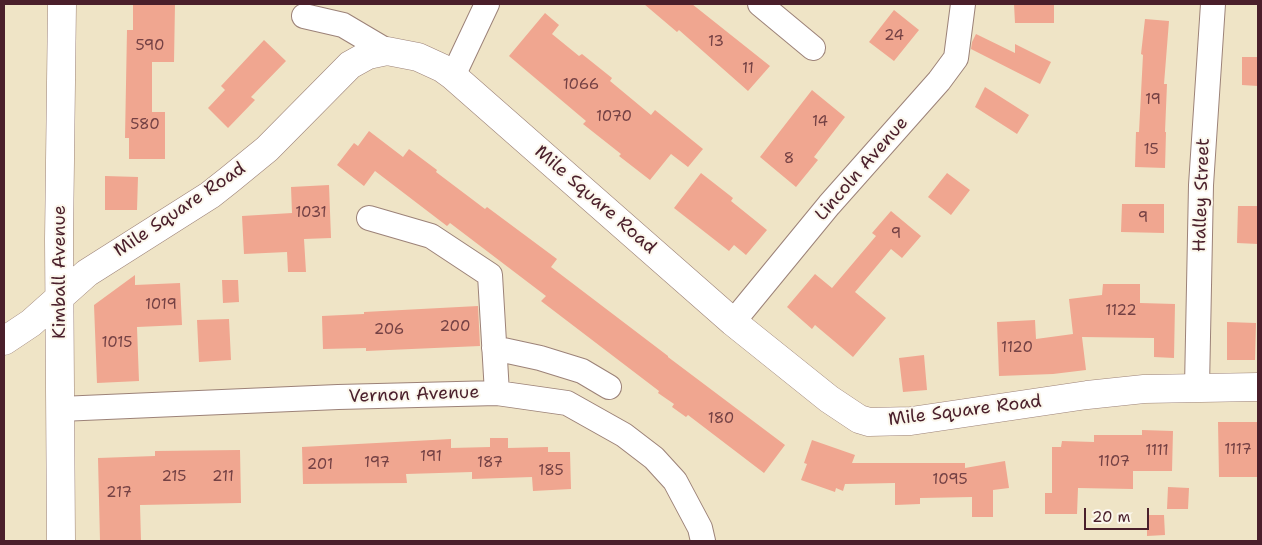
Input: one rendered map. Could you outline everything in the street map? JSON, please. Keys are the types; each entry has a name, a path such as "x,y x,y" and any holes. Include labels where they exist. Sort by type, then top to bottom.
{"street":[{"name":"Kimball Avenue","path":"61,541 59,298 62,4"},
{"path":"453,76 487,4"},
{"path":"760,4 813,48"},
{"name":"Lincoln Avenue","path":"733,322 829,205 939,81 956,58 963,4"},
{"name":"Halley Street","path":"1197,387 1201,185 1214,4"},
{"path":"304,16 344,25 387,51"},
{"name":"Mile Square Road","path":"4,341 31,323 87,273 210,195 229,180 267,149 350,65 368,55 387,51 418,57 442,68 453,76 733,322 840,407 859,419 869,422 926,419 1116,392 1197,387 1258,387"},
{"path":"370,218 431,236 490,275 497,393"},
{"path":"494,348 540,358 582,371 609,387"},
{"name":"Vernon Avenue","path":"60,409 338,397 497,393 567,403 624,435 654,458 675,481 700,528 703,541"}],"building":[{"path":"133,4 175,4 174,62 152,62 152,112 165,112 165,159 129,159 129,138 125,138 127,30 133,30"},
{"path":"644,4 692,4 770,66 748,91 679,30 677,32"},
{"path":"1014,4 1054,4 1054,23 1015,23"},
{"path":"894,10 919,30 894,61 869,42"},
{"path":"545,13 559,25 552,34 579,56 582,54 612,78 610,81 651,115 655,110 703,149 688,167 671,154 650,180 619,156 621,154 583,124 586,121 509,56"},
{"path":"1145,19 1169,21 1164,84 1167,84 1165,168 1135,167 1136,132 1139,132 1143,55 1141,54"},
{"path":"976,34 1015,53 1015,44 1051,62 1040,84 971,49"},
{"path":"264,40 286,61 251,97 255,100 228,128 208,108 225,90 221,86"},
{"path":"1242,57 1258,57 1258,86 1242,85"},
{"path":"985,87 1029,115 1017,134 975,107"},
{"path":"812,90 845,117 814,157 818,160 796,187 760,157"},
{"path":"369,131 403,157 409,149 485,209 487,207 557,259 551,267 785,445 764,473 688,415 686,417 672,407 674,404 658,393 659,391 541,301 546,296 450,223 447,226 375,171 364,186 337,165 354,143 358,146"},
{"path":"701,173 733,198 731,201 767,230 746,255 734,245 729,251 674,208"},
{"path":"947,173 970,190 951,215 928,197"},
{"path":"105,176 138,177 137,210 105,210"},
{"path":"329,185 331,238 304,239 306,272 288,272 287,252 244,254 242,216 292,213 291,187"},
{"path":"1122,204 1164,204 1164,233 1121,232"},
{"path":"1238,206 1258,206 1258,244 1237,243"},
{"path":"891,211 921,236 902,258 891,249 855,292 886,318 853,357 815,325 812,329 787,307 815,274 832,288 876,236 872,233"},
{"path":"135,275 135,285 180,283 182,325 137,327 139,381 97,383 94,305"},
{"path":"222,280 238,280 239,302 223,303"},
{"path":"1103,284 1140,284 1140,303 1175,304 1174,358 1154,357 1154,338 1082,337 1086,370 1053,374 999,376 997,322 1035,320 1036,339 1073,334 1069,299 1102,295"},
{"path":"478,306 480,346 366,351 366,348 323,349 322,316"},
{"path":"229,319 231,360 199,362 197,320"},
{"path":"1227,322 1256,323 1255,360 1227,360"},
{"path":"924,355 927,390 903,392 899,358"},
{"path":"1218,422 1257,422 1258,477 1219,477"},
{"path":"1142,430 1173,431 1172,471 1133,471 1133,489 1078,488 1077,514 1045,514 1045,493 1052,493 1052,447 1061,447 1062,441 1094,442 1094,435 1142,435"},
{"path":"490,438 508,438 508,448 548,447 548,452 570,452 571,489 533,491 532,477 472,479 472,472 406,474 407,483 303,484 302,447 451,439 451,448 490,447"},
{"path":"812,440 855,455 852,463 965,463 965,468 1005,461 1009,488 993,490 993,517 972,517 972,497 920,498 920,504 895,505 895,483 845,484 843,491 836,488 835,492 801,480 807,464 804,463"},
{"path":"240,450 241,503 140,505 141,541 100,541 98,458 155,456 155,451"},
{"path":"1168,487 1189,488 1188,509 1167,509"},
{"path":"1147,515 1164,515 1165,535 1147,536"}]}
